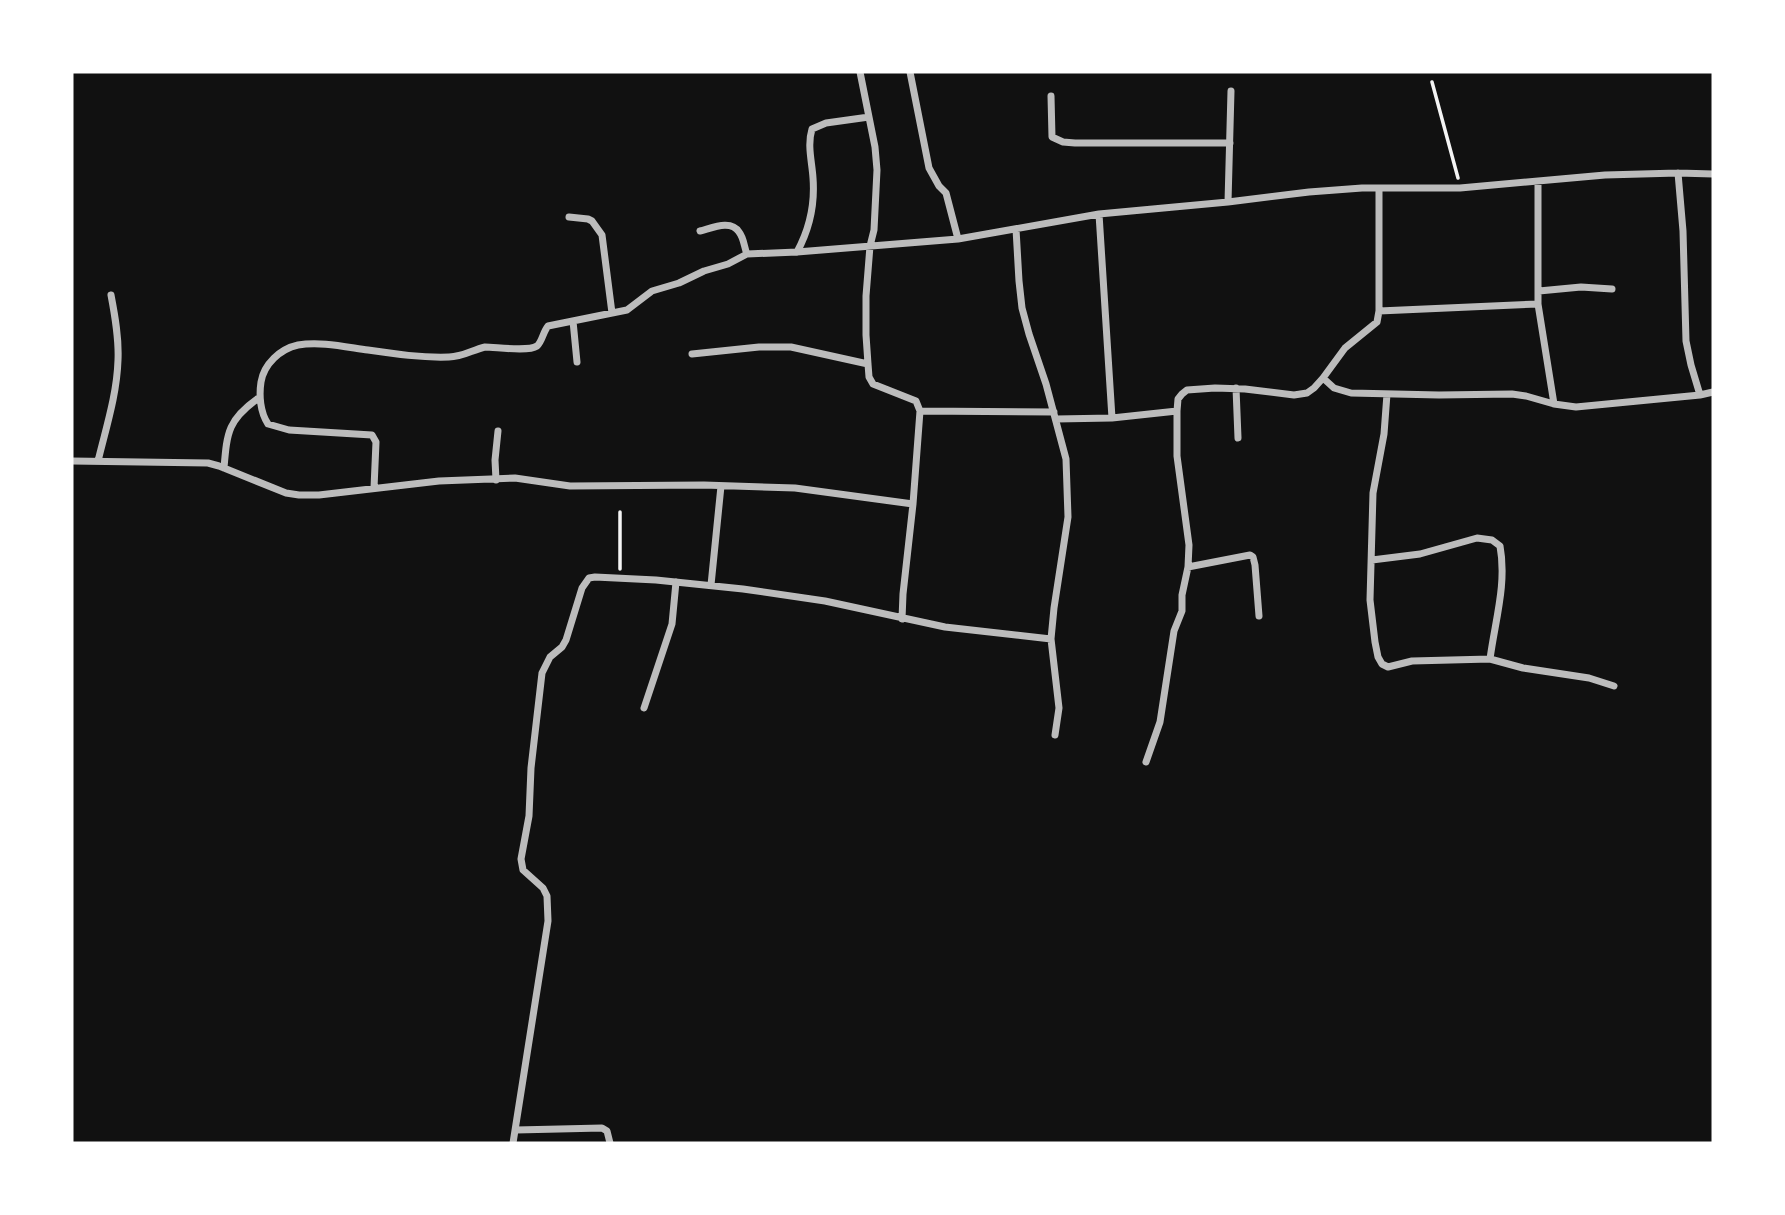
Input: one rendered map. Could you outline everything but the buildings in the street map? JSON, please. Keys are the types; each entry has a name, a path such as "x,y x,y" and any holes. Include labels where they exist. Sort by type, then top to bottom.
{"street":[{"path":"860,72 877,170 874,230 866,296 869,377 873,384 916,401 920,411 902,619"},
{"path":"910,72 929,169 946,193 958,239"},
{"path":"1228,202 1231,91"},
{"path":"1051,96 1052,137 1063,142 1230,143"},
{"path":"797,253 805,238 811,213 814,181 810,140 812,129 826,122 869,117"},
{"path":"1678,173 1683,231 1686,341 1700,395"},
{"path":"374,488 376,442 372,435 289,430 268,424 264,419 260,397 261,380 272,359 299,345 342,346 408,356 462,357 485,347 533,349 540,344 548,326 627,310 652,291 728,264 747,254 797,253 958,239 1099,214 1274,195 1362,188 1460,188 1605,175 1713,174"},
{"path":"1538,182 1538,304 1554,404"},
{"path":"1146,762 1160,722 1174,631 1182,611 1182,595 1188,567 1189,545 1177,456 1178,399 1187,390 1214,388 1302,394 1314,388 1345,348 1377,322 1379,188"},
{"path":"1099,214 1112,418"},
{"path":"569,218 588,219 602,235 612,313"},
{"path":"701,231 728,225 735,227 741,233 747,254"},
{"path":"1016,229 1022,308 1066,458 1068,517 1051,639 1059,708 1055,735"},
{"path":"1539,291 1581,287 1612,289"},
{"path":"98,461 114,395 118,359 111,295"},
{"path":"1379,311 1538,304"},
{"path":"573,321 577,362"},
{"path":"692,354 759,347 791,347 868,364"},
{"path":"1322,378 1334,388 1351,393 1512,394 1576,407 1713,392"},
{"path":"1236,388 1238,438"},
{"path":"1387,394 1384,433 1373,493 1370,600 1375,642 1382,664 1388,667 1412,660 1490,659 1523,668 1589,678 1614,686"},
{"path":"224,468 229,430 244,408 260,397"},
{"path":"920,411 1112,418 1177,411"},
{"path":"496,480 498,431"},
{"path":"72,461 208,463 286,493 299,495 439,481 515,478 570,486 795,488 913,504"},
{"path":"711,585 721,486"},
{"path":"1372,560 1420,554 1477,538 1492,540 1500,546 1502,592 1490,659"},
{"path":"1188,567 1250,555 1253,557 1259,616"},
{"path":"513,1143 548,921 547,896 543,888 523,870 521,864 529,816 531,768 542,673 550,657 566,640 582,588 589,578 711,585 825,601 945,627 1051,639"},
{"path":"644,708 672,624 677,582"},
{"path":"516,1130 602,1128 607,1131 610,1143"}],"path":[{"path":"1433,82 1460,188"},
{"path":"620,512 621,579"}]}
